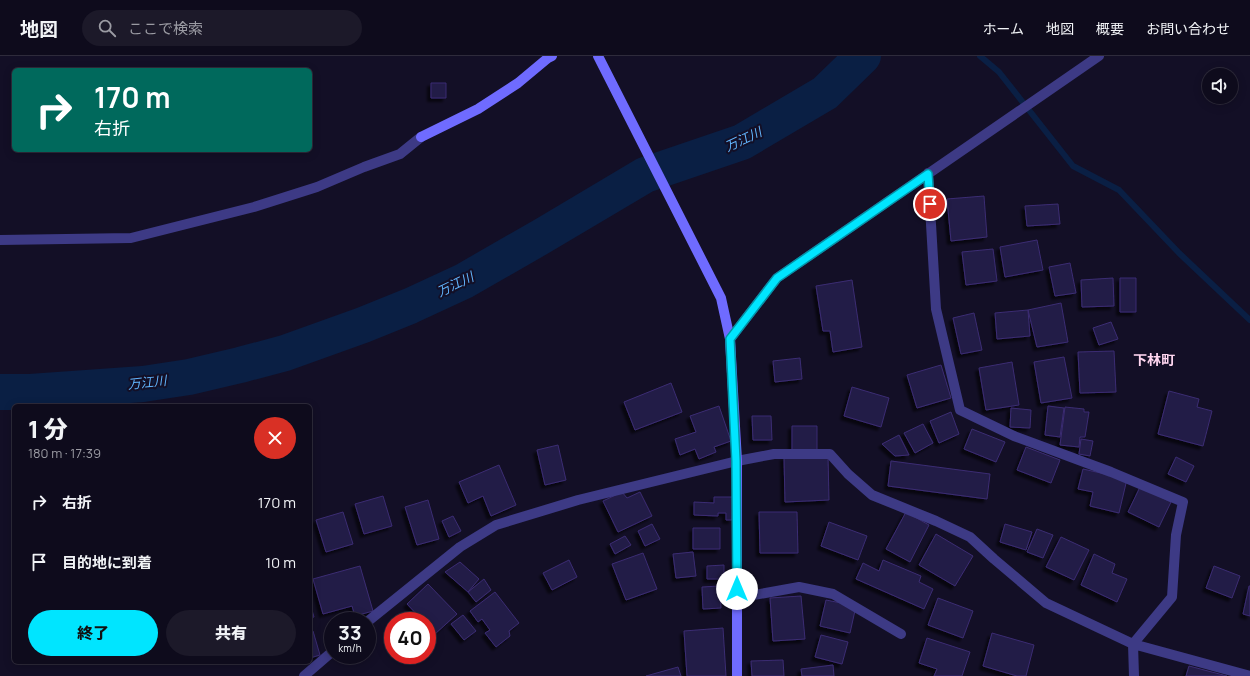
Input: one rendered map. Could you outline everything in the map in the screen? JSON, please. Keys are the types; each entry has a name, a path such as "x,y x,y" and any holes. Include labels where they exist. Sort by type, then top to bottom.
{"street":[{"path":"0,240 130,238 254,207 317,187 364,167 400,154 421,137 478,109 518,83 552,56"},
{"path":"598,56 721,298 730,339 736,461 736,676"},
{"path":"730,339 777,278 1099,56"},
{"path":"928,174 936,309 960,410 1014,436 1111,472 1183,502 1176,535 1172,598 1133,644 1134,676"},
{"path":"376,615 460,547 496,525 578,500 736,461 774,454 830,454 848,474 872,495 936,521 970,537 1046,603 1133,644 1250,676"},
{"path":"737,598 799,587 833,594 901,634"},
{"path":"304,676 324,659"}],"building":[{"path":"431,83 446,83 446,98 431,98"},
{"path":"984,196 987,237 951,241 947,199"},
{"path":"1058,204 1060,224 1027,226 1025,206"},
{"path":"1037,240 1043,270 1005,277 1000,247"},
{"path":"993,249 997,281 966,285 962,252"},
{"path":"1070,263 1076,293 1055,296 1049,267"},
{"path":"1113,278 1114,306 1082,307 1081,280"},
{"path":"1120,278 1136,278 1136,312 1120,312"},
{"path":"852,280 862,347 833,352 830,331 823,331 816,286"},
{"path":"1061,303 1068,342 1037,347 1028,310"},
{"path":"1028,310 1030,336 997,339 995,313"},
{"path":"974,313 982,350 961,354 953,318"},
{"path":"1111,322 1118,339 1099,345 1093,328"},
{"path":"1114,351 1116,392 1080,393 1078,352"},
{"path":"1064,357 1072,398 1041,403 1034,362"},
{"path":"800,358 802,379 775,382 773,361"},
{"path":"1012,362 1019,405 986,410 979,368"},
{"path":"941,365 951,398 917,408 907,375"},
{"path":"671,383 682,412 635,430 624,402"},
{"path":"852,387 889,398 881,427 844,416"},
{"path":"1169,391 1199,399 1197,407 1212,411 1203,446 1158,434"},
{"path":"719,406 731,441 714,447 716,452 699,459 695,449 680,455 675,439 696,432 690,416"},
{"path":"1048,406 1064,408 1060,437 1045,435"},
{"path":"1065,407 1084,409 1084,412 1089,412 1085,437 1080,437 1079,447 1060,445"},
{"path":"1011,408 1031,410 1030,428 1010,427"},
{"path":"951,412 959,434 939,443 930,421"},
{"path":"752,416 771,416 772,440 753,440"},
{"path":"923,424 933,443 915,453 904,433"},
{"path":"792,426 817,426 817,450 792,450"},
{"path":"972,429 1005,442 996,462 964,449"},
{"path":"899,435 909,455 895,456 882,444"},
{"path":"1081,439 1093,441 1090,456 1079,454"},
{"path":"558,445 566,480 545,485 537,450"},
{"path":"1026,447 1060,460 1051,483 1017,470"},
{"path":"828,456 829,500 785,502 784,457"},
{"path":"1176,457 1194,466 1186,482 1168,474"},
{"path":"891,461 990,474 987,499 888,486"},
{"path":"499,465 516,505 491,516 483,496 468,503 459,482"},
{"path":"1083,469 1127,479 1119,513 1090,506 1093,492 1078,489"},
{"path":"1140,487 1171,502 1159,527 1128,512"},
{"path":"622,492 627,498 640,492 652,516 618,532 603,501"},
{"path":"383,496 392,526 364,534 355,504"},
{"path":"714,497 733,497 732,520 726,520 726,513 718,513 718,516 694,515 694,502 714,503"},
{"path":"428,500 439,539 417,545 405,507"},
{"path":"343,512 353,544 326,552 316,520"},
{"path":"759,512 797,512 798,553 760,553"},
{"path":"906,512 929,525 910,562 886,549"},
{"path":"453,516 461,531 449,537 442,521"},
{"path":"829,522 867,536 858,560 821,546"},
{"path":"652,524 660,539 645,546 638,531"},
{"path":"1005,524 1032,532 1026,550 1000,542"},
{"path":"693,528 720,528 720,549 693,549"},
{"path":"1037,529 1053,535 1043,558 1027,552"},
{"path":"936,534 973,556 955,586 919,565"},
{"path":"625,536 631,545 615,554 610,544"},
{"path":"1061,537 1089,550 1074,580 1046,567"},
{"path":"693,552 696,576 676,578 673,554"},
{"path":"643,553 657,589 626,600 612,564"},
{"path":"1094,554 1115,564 1112,573 1127,579 1117,602 1081,585"},
{"path":"569,560 577,577 552,590 543,573"},
{"path":"883,560 921,576 919,582 933,589 924,609 856,579 863,563 879,571"},
{"path":"460,562 479,579 468,592 445,572"},
{"path":"724,565 724,579 707,579 707,566"},
{"path":"360,566 373,611 354,612 352,606 330,612 324,612 323,614 313,579"},
{"path":"1214,566 1240,576 1232,598 1206,588"},
{"path":"484,579 491,590 476,602 468,592"},
{"path":"428,584 457,614 436,633 436,612 415,612 407,604"},
{"path":"720,586 721,608 703,609 702,587"},
{"path":"1250,586 1250,616 1243,614"},
{"path":"495,592 519,623 509,631 510,636 496,647 485,633 490,630 482,619 478,622 470,611"},
{"path":"801,596 805,639 773,641 770,598"},
{"path":"938,598 973,611 963,638 928,625"},
{"path":"826,600 856,606 850,633 820,626"},
{"path":"463,615 476,631 464,640 451,624"},
{"path":"723,628 726,676 687,676 684,631"},
{"path":"312,631 320,655 312,657"},
{"path":"992,633 1034,645 1026,676 1017,676 983,666"},
{"path":"821,635 848,642 842,664 815,657"},
{"path":"927,638 970,652 962,676 934,676 937,669 919,663"},
{"path":"783,660 784,676 752,676 751,661"},
{"path":"833,665 834,676 802,676 801,669"},
{"path":"1189,666 1227,676 1186,676"},
{"path":"678,667 681,676 646,676"}],"waterway":[{"name":"万江川","path":"0,392 30,392 143,384 189,377 285,353 363,325 410,306 464,281 645,175 742,142 825,93 863,56"},
{"path":"980,56 999,72 1073,166 1119,190 1179,253 1250,320"}],"district":[{"name":"下林町","path":"1154,360"}],"route":[{"path":"737,589 736,461 730,339 777,278 928,174 930,204"}]}
